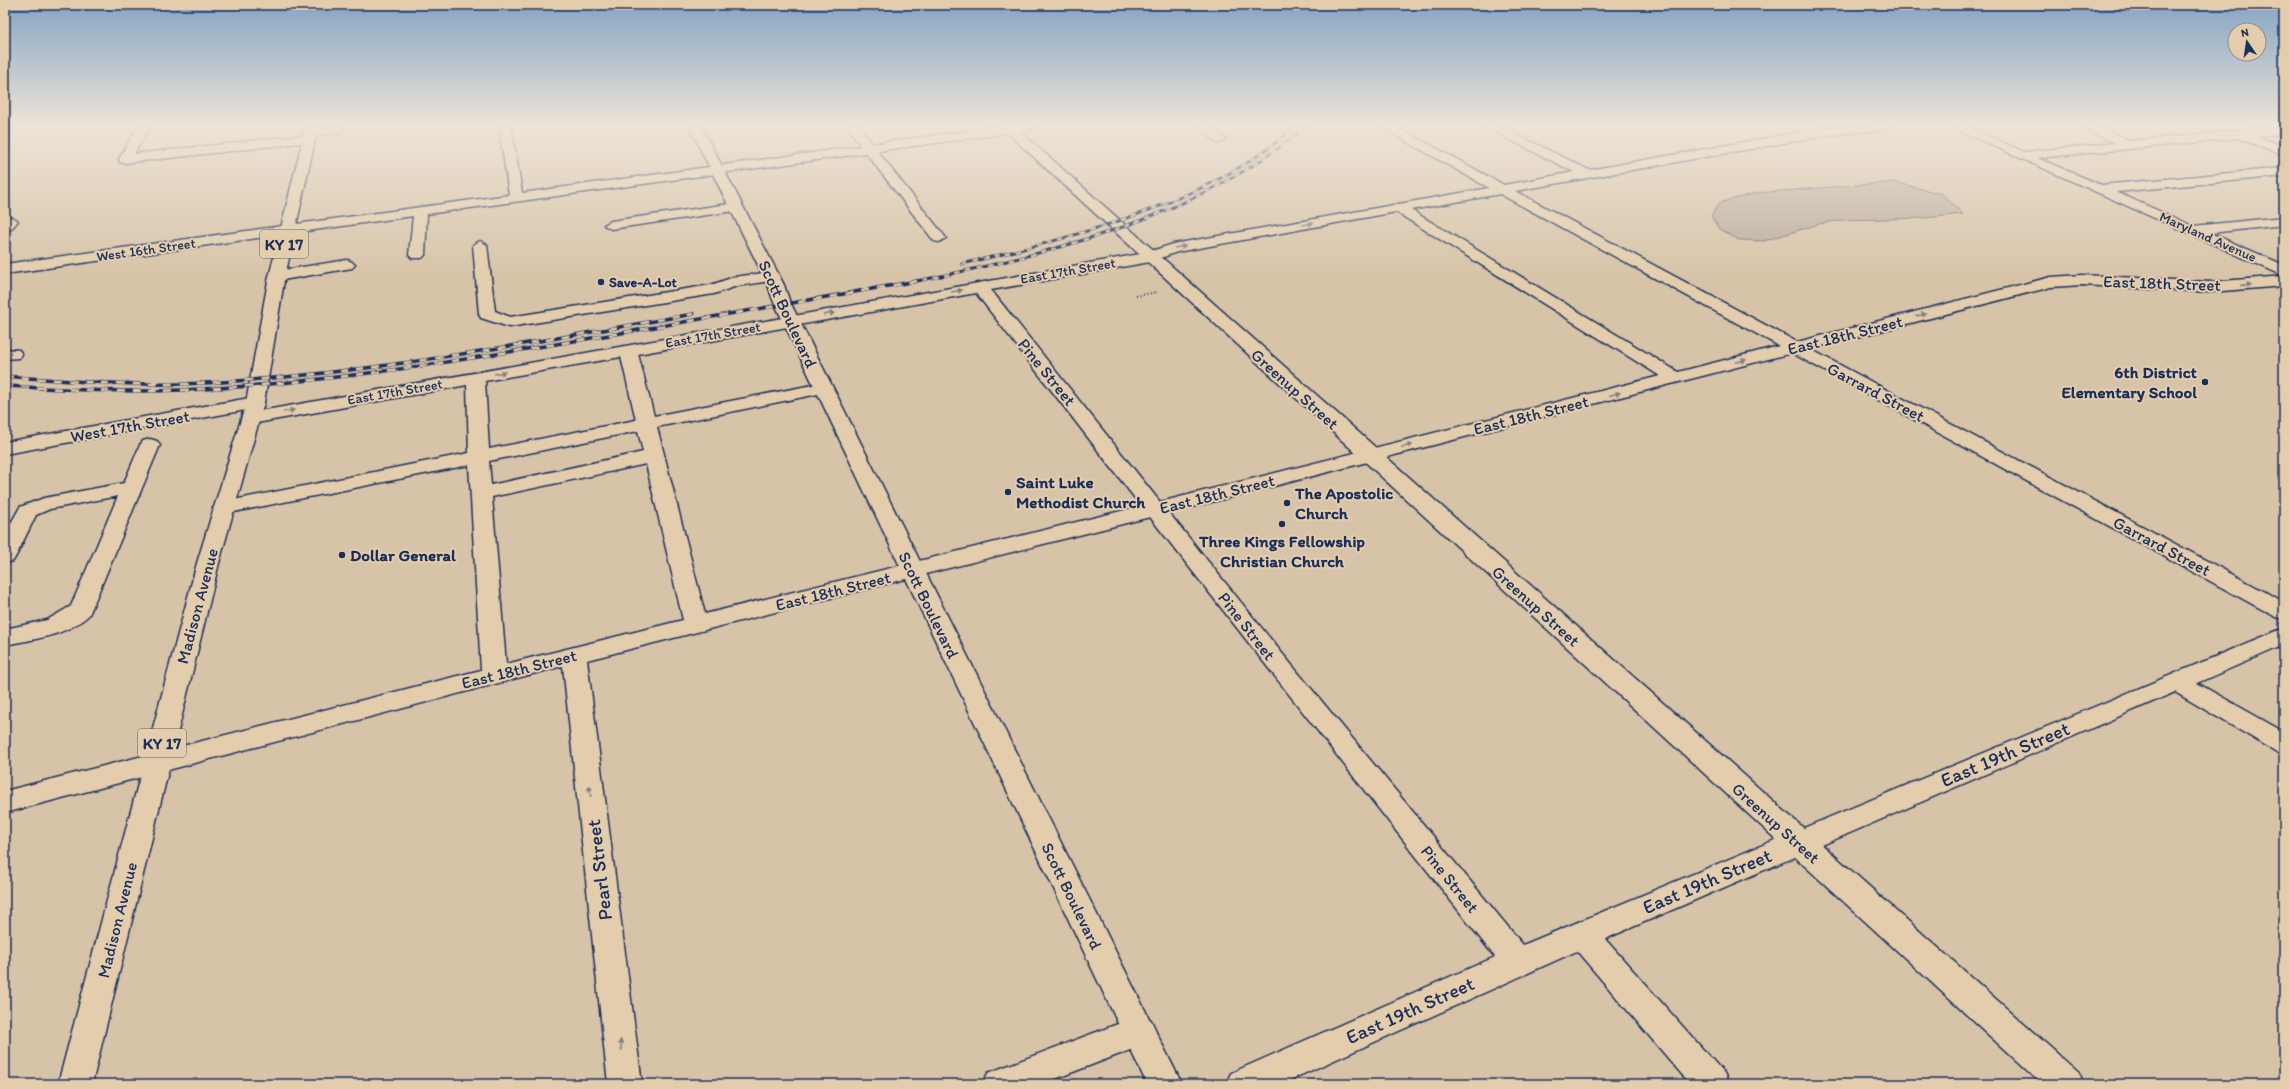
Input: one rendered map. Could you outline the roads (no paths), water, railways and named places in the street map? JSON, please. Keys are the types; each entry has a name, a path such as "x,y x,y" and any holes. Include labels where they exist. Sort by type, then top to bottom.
{"street":[{"name":"Madison Avenue","path":"75,1084 208,563 253,411 277,276 299,177"},
{"path":"513,177 516,199"},
{"name":"West 16th Street","path":"5,269 670,177"},
{"name":"Scott Boulevard","path":"721,177 771,277 912,571 1165,1084"},
{"path":"891,177 938,238"},
{"name":"Greenup Street","path":"1061,177 2067,1084"},
{"name":"Garrard Street","path":"1478,177 2284,612"},
{"name":"East 17th Street","path":"253,411 476,378 1150,257 1173,248 1571,177"},
{"name":"Maryland Avenue","path":"2072,177 2284,271"},
{"path":"2100,189 2232,177"},
{"path":"611,225 736,207"},
{"path":"1399,208 1674,378"},
{"path":"417,255 420,212"},
{"path":"2192,230 2284,221"},
{"path":"176,257 182,253 186,244"},
{"path":"480,245 487,314 509,322 707,290 734,282 771,277"},
{"path":"277,276 347,265"},
{"name":"East 18th Street","path":"5,802 157,764 574,655 1369,456 2051,282 2082,280 2210,287 2284,281"},
{"name":"Pine Street","path":"980,287 1272,658 1518,962"},
{"path":"628,350 696,625"},
{"path":"476,378 481,493 494,676"},
{"path":"224,508 823,388"},
{"name":"West 17th Street","path":"5,448 253,411"},
{"path":"5,637 58,625 73,618 81,610 150,445"},
{"path":"481,493 654,456"},
{"path":"5,556 27,511 44,504 133,487"},
{"name":"East 19th Street","path":"1243,1084 1518,962 2284,636"},
{"name":"Pearl Street","path":"574,655 625,1084"},
{"path":"2176,682 2284,744"},
{"path":"1582,935 1712,1084"},
{"path":"1000,1084 1139,1031"}],"railway":[{"path":"962,264 1047,243 1138,214 1183,196 1222,177"},
{"path":"917,281 1014,259 1067,245 1120,228 1171,208 1220,185 1233,177"},
{"path":"5,386 159,391 236,387 347,376 511,352 917,281"},
{"path":"912,282 917,281"},
{"path":"5,376 48,380 136,384 179,384 308,375 501,348 693,314"}],"place":[{"name":"Save-A-Lot","path":"601,282"},
{"name":"6th District Elementary School","path":"2205,382"},
{"name":"Saint Luke Methodist Church","path":"1008,492"},
{"name":"The Apostolic Church","path":"1287,503"},
{"name":"Three Kings Fellowship Christian Church","path":"1282,524"},
{"name":"Dollar General","path":"342,555"}]}
